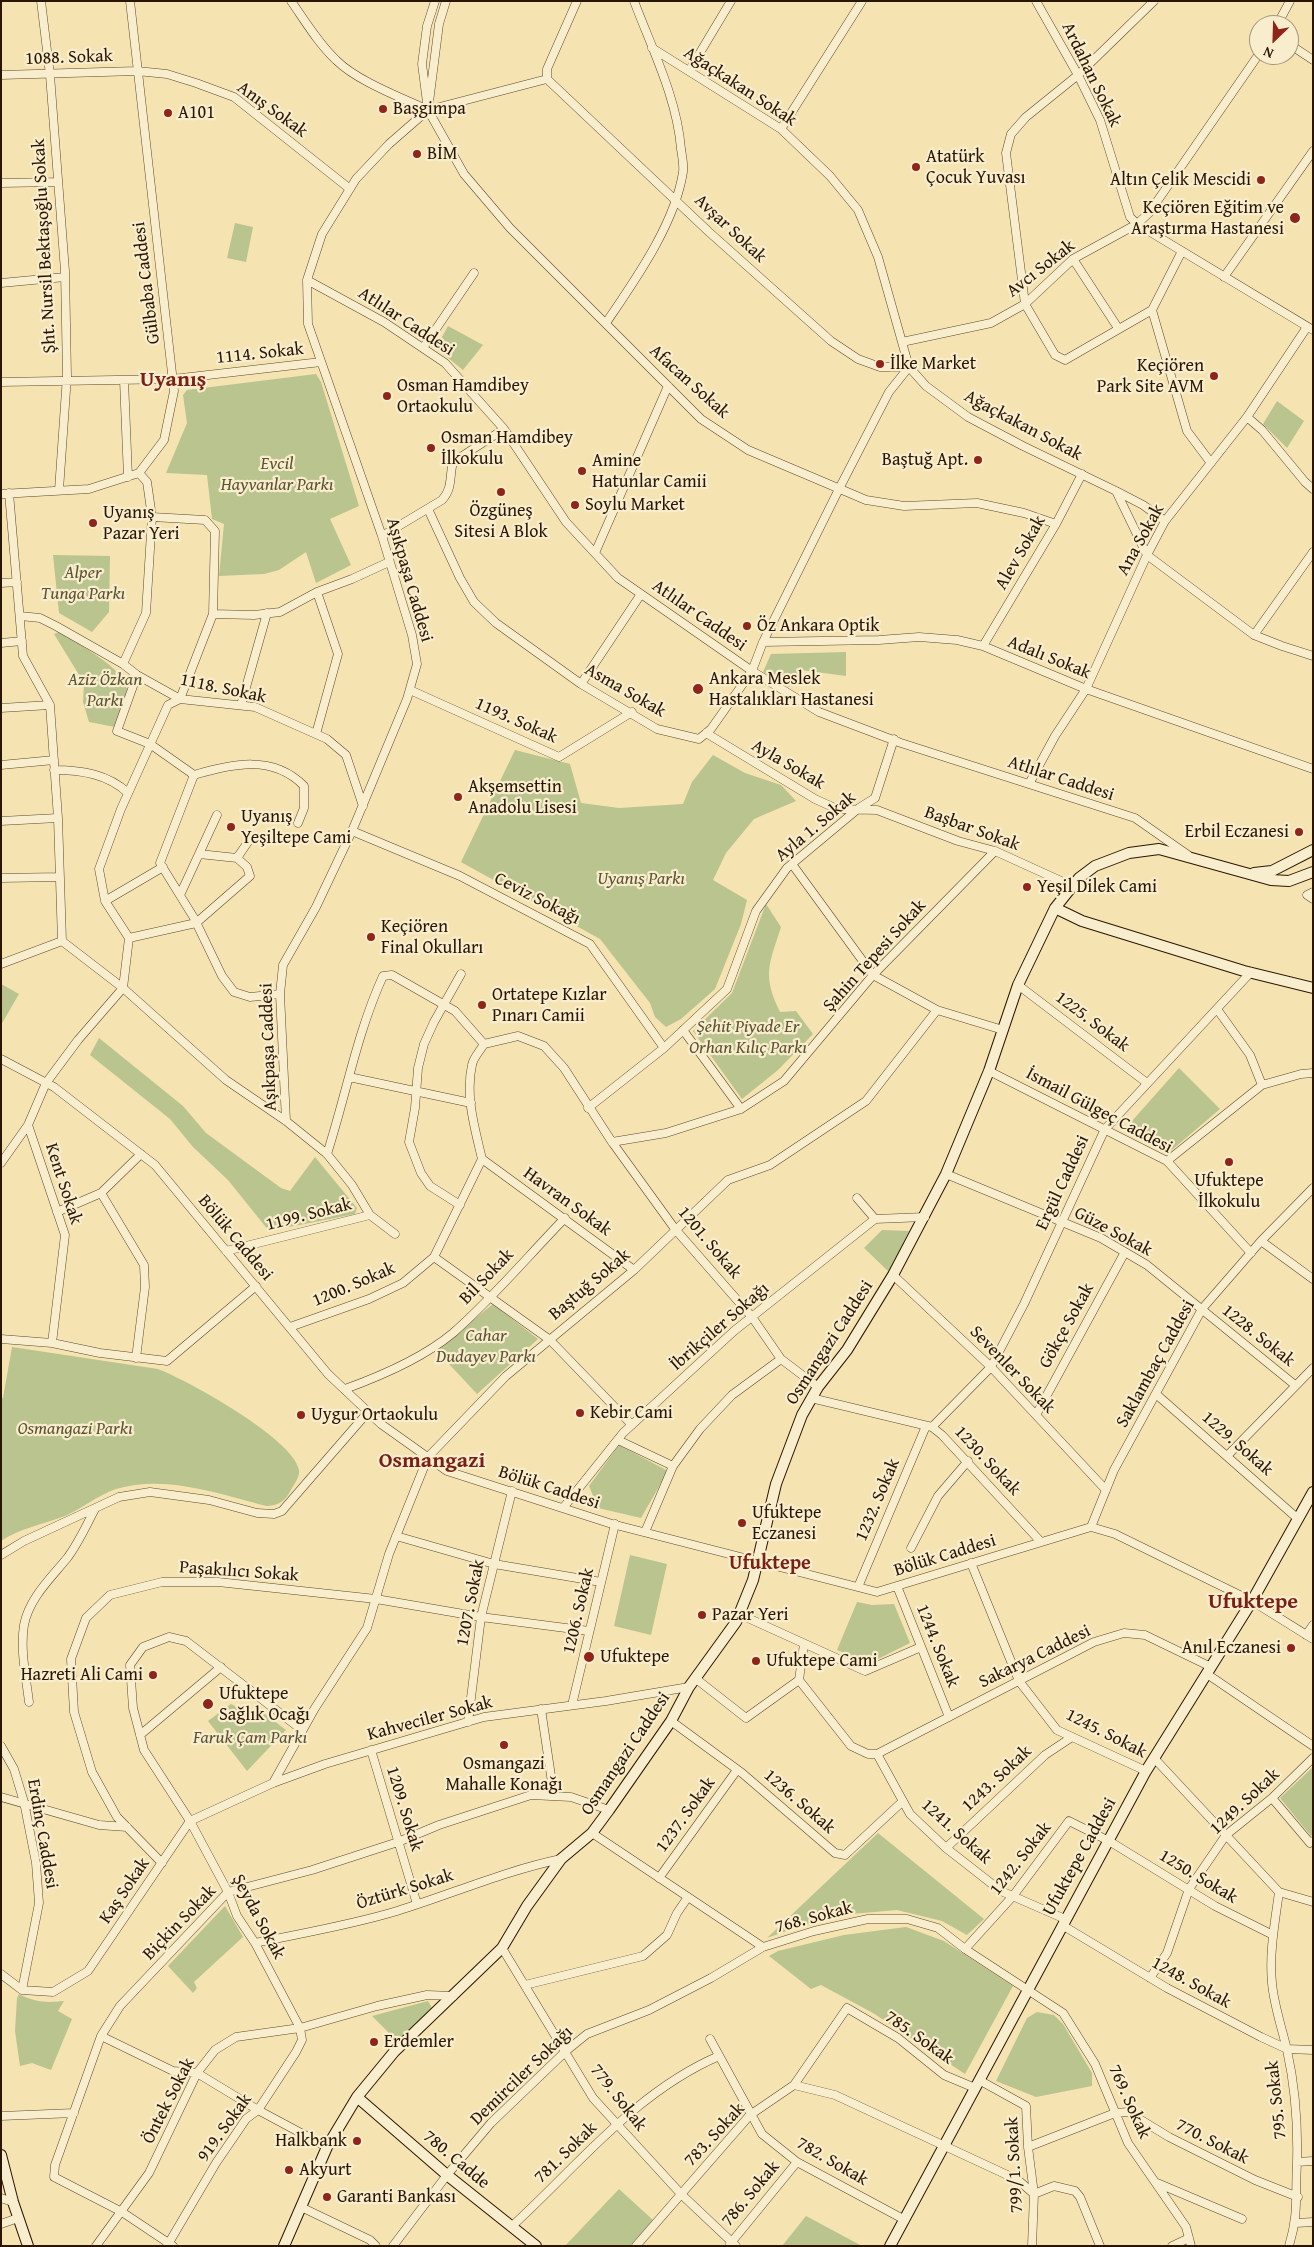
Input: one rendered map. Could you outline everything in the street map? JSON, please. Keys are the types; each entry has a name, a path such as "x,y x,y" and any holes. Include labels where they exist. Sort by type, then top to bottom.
{"main road":[{"name":"Osmangazi Caddesi","path":"284,2246 327,2147 357,2097 394,2052 502,1948 528,1906 561,1859 592,1833 609,1810 672,1721 688,1687 736,1622 753,1580 776,1484 802,1415 818,1387 847,1350 893,1275 946,1174 989,1071 1018,985 1055,908 1072,886 1095,866 1129,853 1159,849 1271,880 1289,881 1313,872"},
{"path":"1249,874 1272,871 1313,850"},
{"path":"1055,908 1082,921 1251,972 1313,988"},
{"name":"Ufuktepe Caddesi","path":"890,2246 1063,1922 1146,1772 1252,1601 1313,1492"},
{"name":"780. Cadde","path":"357,2097 447,2175 536,2246"},
{"path":"1,2155 13,2202 28,2246"}],"street":[{"name":"Şht. Nursil Bektaşoğlu Sokak","path":"41,1 50,75 66,277 66,381 59,490"},
{"name":"Gülbaba Caddesi","path":"130,1 174,391 164,440 139,473"},
{"path":"291,1 315,35 337,61 366,80 428,110 548,79 547,68 577,1"},
{"path":"428,110 422,64 427,26 435,1"},
{"path":"428,110 439,24 446,1"},
{"path":"606,323 649,256 676,199 683,170 680,133 665,80 634,1"},
{"path":"690,71 731,1"},
{"path":"781,129 862,1"},
{"name":"Ardahan Sokak","path":"1036,1 1078,74 1100,120 1130,217 1137,224"},
{"path":"1154,1 1078,74 1026,117 1011,134 1006,153 1025,304 1056,355 1065,360 1152,310 1182,251"},
{"path":"1282,15 1289,2"},
{"name":"Ağaçkakan Sokak","path":"652,48 781,129 830,176 858,210 878,257 909,367 926,386 968,417 1022,446 1116,490 1143,505 1165,521"},
{"path":"1299,51 1313,60"},
{"name":"Avcı Sokak","path":"902,342 991,323 1025,304 1074,259 1137,224 1149,213 1251,65"},
{"name":"1088. Sokak","path":"1,76 138,71"},
{"name":"Anış Sokak","path":"138,71 167,74 234,97 350,189"},
{"name":"Avşar Sokak","path":"548,79 676,199 708,232 831,341 858,359 880,367 909,367"},
{"name":"Aşıkpaşa Caddesi","path":"286,1121 280,994 283,965 316,907 352,831 410,690 417,664 412,635 382,536 308,324 307,280 322,234 356,178 389,144 428,110"},
{"name":"Afacan Sokak","path":"428,110 464,174 510,228 701,418 748,450 840,487 866,500 904,506 977,503 1024,513 1056,524"},
{"path":"1224,277 1313,151"},
{"path":"1,183 58,182"},
{"path":"1137,224 1310,329"},
{"path":"1074,259 1118,328"},
{"path":"422,348 474,273"},
{"path":"1,283 66,277"},
{"name":"Atlılar Caddesi","path":"307,280 384,322 445,363 504,428 566,522 618,578 752,671 819,712 894,739 1136,818 1192,858"},
{"path":"1152,310 1187,431 1211,464"},
{"name":"Ana Sokak","path":"1029,784 1055,736 1086,689 1147,555 1165,521 1247,417 1310,329"},
{"name":"1114. Sokak","path":"1,382 173,379 322,362"},
{"path":"706,733 711,730 752,671 763,642 889,392 909,367"},
{"path":"124,380 128,477"},
{"path":"595,553 668,386"},
{"path":"1247,417 1262,430 1313,489"},
{"path":"382,536 442,500 449,492 452,484 450,473 453,462 504,428"},
{"path":"1,964 62,941 58,818 50,705 23,656 17,582 5,494 89,489 139,473 147,482 152,517 146,613 124,664"},
{"name":"Alev Sokak","path":"984,646 1056,524 1082,474"},
{"path":"1116,490 1147,555 1254,635 1313,656"},
{"name":"Asma Sokak","path":"428,509 460,578 474,602 496,623 581,684 632,712 657,729 699,739 706,733"},
{"path":"1,1163 4,1152 28,1125 46,1083 78,1040 123,988 129,938 105,901 99,869 128,793 168,705 180,699 213,614 215,531 205,520 152,517"},
{"path":"1254,635 1313,552"},
{"path":"213,614 280,612 317,592 389,562"},
{"path":"1,583 17,582"},
{"path":"316,734 338,654 317,592"},
{"path":"581,684 640,594"},
{"path":"241,705 267,613"},
{"name":"1118. Sokak","path":"20,616 40,618 124,664 137,676 180,699 255,707 327,739 346,755 363,806"},
{"name":"Adalı Sokak","path":"763,642 879,640 919,637 957,640 984,646 1086,689 1313,769"},
{"path":"1,643 22,641"},
{"path":"137,676 117,731 150,744 194,775"},
{"name":"1193. Sokak","path":"410,690 559,757 632,712"},
{"path":"1,708 50,705"},
{"name":"Ayla Sokak","path":"706,733 815,799 837,809 859,808"},
{"name":"Ayla 1. Sokak","path":"588,1108 664,1048 727,989 756,910 792,864 859,808 875,798 894,739"},
{"path":"1,765 54,760"},
{"path":"194,775 246,763 264,766 295,776 304,786 304,808 298,822"},
{"path":"54,770 76,770 99,776 119,785 128,793"},
{"path":"194,775 160,863 196,923 222,976 234,992 250,997 280,994"},
{"name":"Başbar Sokak","path":"859,808 877,810 958,841 995,851 1072,886"},
{"path":"180,895 217,815"},
{"path":"1,821 58,818"},
{"name":"Ceviz Sokağı","path":"352,831 460,876 590,944 664,1048"},
{"path":"237,858 252,836"},
{"name":"Şahin Tepesi Sokak","path":"612,1142 666,1133 741,1109 784,1081 872,975 995,851"},
{"path":"129,938 196,923 250,876 247,867 237,858 200,854"},
{"path":"792,864 872,975 937,1010 1003,1030"},
{"path":"105,901 163,867"},
{"path":"1,878 59,877"},
{"path":"1313,892 1307,895 1313,899"},
{"name":"Aşıkpaşa Caddesi","path":"62,941 123,988 226,1080 286,1121"},
{"name":"Ergül Caddesi","path":"929,1427 991,1367 1024,1304 1104,1129 1251,972"},
{"path":"460,1205 430,1186 422,1173 409,1142 418,1068 424,1044 461,974"},
{"path":"327,1154 341,1113 349,1077 371,1003 383,976 392,975 455,1011 484,1044 472,1063 470,1085 472,1117 482,1159"},
{"name":"1225. Sokak","path":"1018,985 1147,1083"},
{"path":"1217,1009 1250,1055 1262,1085"},
{"name":"Baştuğ Sokak","path":"272,1783 302,1730 367,1628 396,1536 428,1457 506,1376 634,1270 728,1180 770,1165 866,1101 937,1010"},
{"path":"683,1030 741,1109"},
{"name":"1201. Sokak","path":"484,1044 518,1036 544,1046 564,1068 588,1108 675,1229 752,1317 781,1359 818,1387"},
{"name":"Bölük Caddesi","path":"1,1059 46,1083 155,1166 328,1374 380,1424 448,1471 615,1524 877,1592 1091,1527"},
{"name":"İsmail Gülgeç Caddesi","path":"989,1071 1168,1161 1251,1253"},
{"path":"1168,1161 1262,1085 1313,1073"},
{"path":"349,1077 471,1103"},
{"path":"286,1121 327,1154 352,1185 370,1215 395,1234"},
{"name":"Kent Sokak","path":"28,1125 66,1235 52,1344"},
{"path":"57,1212 101,1193 141,1154"},
{"name":"1200. Sokak","path":"290,1327 369,1299 404,1283 434,1257 482,1159"},
{"name":"Havran Sokak","path":"482,1159 634,1270"},
{"name":"Güze Sokak","path":"946,1174 1101,1238 1147,1265 1202,1309"},
{"name":"Saklambaç Caddesi","path":"1091,1527 1114,1470 1202,1309 1261,1241 1313,1188"},
{"path":"101,1193 144,1265 145,1287 136,1358"},
{"path":"857,1198 875,1219 924,1217"},
{"name":"1199. Sokak","path":"226,1251 370,1215"},
{"name":"Bil Sokak","path":"345,1389 376,1377 410,1360 452,1333 565,1218"},
{"name":"İbrikçiler Sokağı","path":"563,1508 632,1425 752,1317 875,1219"},
{"path":"1261,1241 1313,1278"},
{"name":"Gökçe Sokak","path":"1036,1415 1125,1252"},
{"path":"434,1257 550,1340 632,1425"},
{"name":"Sevenler Sokak","path":"893,1275 991,1367 1106,1490"},
{"path":"1,1339 52,1344 100,1353 166,1361 256,1286"},
{"name":"1228. Sokak","path":"1202,1309 1296,1385"},
{"path":"645,1532 673,1466 700,1429 732,1395 781,1359"},
{"path":"1227,1456 1313,1368"},
{"name":"1229. Sokak","path":"1156,1394 1297,1518"},
{"name":"1230. Sokak","path":"811,1398 929,1427 942,1435 1041,1542"},
{"path":"1,1555 32,1537 120,1497 150,1492 210,1500 257,1513 274,1514 282,1511 368,1412"},
{"name":"1232. Sokak","path":"858,1587 929,1427"},
{"path":"618,1440 673,1466"},
{"path":"911,1548 938,1496 968,1461"},
{"name":"1207. Sokak","path":"468,1722 481,1617 512,1491"},
{"path":"29,1702 22,1640 25,1622 34,1601 47,1581 68,1556 95,1510"},
{"name":"1206. Sokak","path":"572,1705 615,1524"},
{"path":"1091,1527 1115,1534 1252,1601 1309,1637 1313,1625"},
{"path":"396,1536 494,1564 601,1582"},
{"name":"1245. Sokak","path":"971,1564 1019,1681 1058,1730 1146,1772"},
{"name":"Paşakılıcı Sokak","path":"162,1863 117,1817 92,1772 74,1712 71,1659 86,1618 110,1595 162,1582 218,1582 376,1599 481,1617 589,1631"},
{"name":"1244. Sokak","path":"897,1586 949,1717"},
{"path":"739,1614 865,1671 921,1647"},
{"name":"Sakarya Caddesi","path":"877,1754 1094,1642 1124,1633 1145,1635 1209,1671 1313,1746"},
{"name":"Şeyda Sokak","path":"300,2028 256,1943 237,1916 228,1892 190,1821 144,1750 133,1708 130,1665 143,1648 169,1637 186,1641 302,1730"},
{"path":"804,1644 799,1680 851,1746 868,1754 877,1754"},
{"path":"140,1735 221,1667"},
{"path":"695,1678 746,1718 799,1680"},
{"name":"Kahveciler Sokak","path":"272,1783 371,1750 484,1717 688,1687"},
{"path":"541,1709 554,1796"},
{"name":"1236. Sokak","path":"672,1721 737,1770 835,1853 846,1855 903,1800"},
{"name":"1243. Sokak","path":"946,1848 1044,1755 1072,1737"},
{"name":"Erdinç Caddesi","path":"1,1746 14,1770 24,1802 36,1863 39,1902 22,1990"},
{"name":"1209. Sokak","path":"371,1750 417,1904"},
{"name":"1241. Sokak","path":"877,1754 910,1814 946,1848 1001,1891 1063,1922"},
{"path":"1154,1758 1280,1892 1313,1902"},
{"name":"1249. Sokak","path":"1150,1978 1168,1953 1189,1889 1226,1834 1272,1798 1313,1758"},
{"name":"1237. Sokak","path":"659,1878 737,1770"},
{"path":"190,1821 272,1783"},
{"name":"Biçkin Sokak","path":"122,2212 54,2177 55,2165 101,2036 120,2006 228,1892 312,1870 398,1842 499,1804 531,1795 571,1797 609,1810"},
{"path":"1,1797 24,1802 36,1808 99,1825 127,1827"},
{"path":"1272,1798 1310,1844 1313,1841"},
{"name":"Kaş Sokak","path":"22,1990 53,1992 88,1971 190,1821"},
{"name":"1242. Sokak","path":"966,1949 1013,1896 1069,1821 1109,1841"},
{"name":"768. Sokak","path":"592,1833 763,1947 868,1919 907,1919 938,1928 1028,1990"},
{"name":"1250. Sokak","path":"1109,1841 1215,1906 1273,1935"},
{"name":"Öztürk Sokak","path":"256,1943 330,1928 417,1904 524,1867 561,1859"},
{"name":"795. Sokak","path":"1280,1892 1273,1935 1272,1983 1277,2013 1287,2049 1293,2089 1298,2197 1296,2223 1289,2246"},
{"path":"525,1985 643,1956 667,1935 677,1913 688,1897"},
{"name":"1248. Sokak","path":"1063,1922 1150,1978 1287,2049 1313,2050"},
{"name":"Demirciler Sokağı","path":"392,2246 490,2123 566,2051 587,2034 649,2010 711,1978 763,1947"},
{"name":"779. Sokak","path":"502,1948 593,2098 681,2194 732,2244"},
{"path":"1,1974 22,1990"},
{"name":"769. Sokak","path":"1028,1990 1063,2013 1095,2064 1128,2144 1186,2227 1190,2242"},
{"name":"Öntek Sokak","path":"96,2246 149,2173 197,2073 215,2050 236,2037 300,2028 377,2006 427,1995 453,1996"},
{"name":"785. Sokak","path":"794,2085 847,2008 898,2038 944,2075 977,2084"},
{"name":"919. Sokak","path":"169,2245 216,2163 246,2120 258,2110 296,2052 302,2040 300,2028"},
{"path":"101,2036 173,2071 197,2073 258,2110 327,2147"},
{"name":"782. Sokak","path":"710,2039 762,2134 797,2162 905,2220"},
{"name":"781. Sokak","path":"511,2226 661,2087 693,2067 719,2056"},
{"name":"799/1. Sokak","path":"977,2084 1026,2106 1028,2147 1034,2194 1032,2246"},
{"path":"794,2085 835,2096 944,2148 1018,2180 1034,2194 1054,2186 1076,2191 1100,2246"},
{"name":"783. Sokak","path":"636,2246 750,2115 794,2085"},
{"name":"770. Sokak","path":"1115,2113 1128,2112 1169,2137 1255,2180 1298,2197"},
{"path":"1,2116 74,2113"},
{"path":"1028,2147 1115,2113"},
{"path":"1297,2162 1313,2161"},
{"name":"786. Sokak","path":"732,2244 797,2162"},
{"path":"1156,2182 1242,2218"},
{"path":"1,2198 13,2202"},
{"path":"301,2208 370,2240 376,2246"},
{"path":"122,2212 169,2245"},
{"path":"1,2224 18,2218"},
{"path":"1296,2223 1313,2222"},
{"path":"1172,2246 1190,2242"}],"green space":[{"path":"235,223 253,227 246,262 227,258"},
{"path":"448,326 483,345 463,370 436,348"},
{"name":"Evcil Hayvanlar Parkı","path":"316,374 321,382 359,506 330,519 351,565 316,583 306,552 279,570 264,574 219,576 224,524 212,519 207,475 166,473 187,423 183,395 187,390"},
{"path":"1277,401 1304,421 1287,448 1263,424"},
{"name":"Alper Tunga Parkı","path":"53,555 110,556 109,612 92,632 59,613"},
{"name":"Aziz Özkan Parkı","path":"59,632 110,665 124,681 127,689 126,698 115,727 89,722 83,702 84,683 54,634"},
{"path":"846,652 846,676 801,670 789,687 763,672 771,654"},
{"name":"Uyanış Parkı","path":"515,750 570,764 581,803 619,808 683,804 692,782 713,755 745,773 781,785 796,801 754,819 726,853 713,880 747,900 741,924 715,989 681,1019 666,1027 655,1017 650,1003 600,939 461,862"},
{"name":"Şehit Piyade Er Orhan Kılıç Parkı","path":"766,904 781,927 769,970 769,979 774,999 780,1012 796,1011 813,1034 778,1070 742,1099 693,1031 732,993"},
{"path":"1,984 19,994 1,1025"},
{"path":"99,1038 183,1106 206,1133 281,1188 290,1191 315,1157 357,1208 355,1214 269,1231 228,1180 193,1147 170,1119 90,1055"},
{"path":"1179,1068 1220,1109 1167,1154 1126,1131 1132,1121"},
{"path":"882,1230 909,1231 889,1272 864,1248"},
{"name":"Cahar Dudayev Parkı","path":"493,1304 538,1339 477,1394 436,1350"},
{"name":"Osmangazi Parkı","path":"12,1347 158,1369 172,1375 214,1398 260,1427 293,1457 299,1470 299,1475 288,1496 276,1504 267,1506 192,1487 154,1484 116,1489 65,1516 24,1529 1,1541 1,1398 3,1398"},
{"path":"619,1445 668,1471 641,1518 598,1508 589,1486"},
{"path":"630,1555 667,1564 651,1635 614,1626"},
{"path":"857,1602 872,1605 894,1604 910,1643 870,1663 837,1650"},
{"name":"Faruk Çam Parkı","path":"231,1704 256,1717 265,1714 286,1730 247,1771 208,1721"},
{"path":"1313,1767 1313,1834 1311,1836 1280,1798"},
{"path":"878,1833 984,1919 967,1935 942,1921 897,1910 851,1914 803,1925 767,1938"},
{"path":"225,1906 243,1937 194,1982 197,1988 193,1993 168,1966"},
{"path":"906,1927 944,1941 1013,1986 965,2074 873,2013 821,1985 811,1989 769,1956 778,1951 844,1935"},
{"path":"19,1994 40,2001 64,2001 58,2011 72,2019 51,2070 32,2063 20,2066 15,2031 17,1998"},
{"path":"428,2001 432,2008 398,2042 372,2016"},
{"path":"1037,2012 1054,2015 1063,2024 1092,2073 1092,2086 1036,2097 996,2081 1027,2018"},
{"path":"619,2189 653,2220 630,2246 565,2246"},
{"path":"806,2216 862,2246 782,2246"}],"place":[{"name":"Başgimpa","path":"383,109"},
{"name":"A101","path":"168,113"},
{"name":"BİM","path":"417,154"},
{"name":"Atatürk Çocuk Yuvası","path":"916,167"},
{"name":"Altın Çelik Mescidi","path":"1261,180"},
{"name":"Keçiören Eğitim ve Araştırma Hastanesi","path":"1295,218"},
{"name":"İlke Market","path":"880,364"},
{"name":"Keçiören Park Site AVM","path":"1214,376"},
{"name":"Osman Hamdibey Ortaokulu","path":"387,396"},
{"name":"Osman Hamdibey İlkokulu","path":"431,448"},
{"name":"Baştuğ Apt.","path":"978,460"},
{"name":"Amine Hatunlar Camii","path":"582,471"},
{"name":"Özgüneş Sitesi A Blok","path":"501,492"},
{"name":"Soylu Market","path":"575,505"},
{"name":"Uyanış Pazar Yeri","path":"93,523"},
{"name":"Öz Ankara Optik","path":"747,626"},
{"name":"Ankara Meslek Hastalıkları Hastanesi","path":"698,689"},
{"name":"Akşemsettin Anadolu Lisesi","path":"458,797"},
{"name":"Uyanış Yeşiltepe Cami","path":"231,827"},
{"name":"Erbil Eczanesi","path":"1299,832"},
{"name":"Yeşil Dilek Cami","path":"1027,887"},
{"name":"Keçiören Final Okulları","path":"371,937"},
{"name":"Ortatepe Kızlar Pınarı Camii","path":"482,1005"},
{"name":"Ufuktepe İlkokulu","path":"1229,1162"},
{"name":"Kebir Cami","path":"580,1413"},
{"name":"Uygur Ortaokulu","path":"301,1415"},
{"name":"Ufuktepe Eczanesi","path":"742,1523"},
{"name":"Pazar Yeri","path":"702,1615"},
{"name":"Anıl Eczanesi","path":"1291,1648"},
{"name":"Ufuktepe","path":"589,1657"},
{"name":"Ufuktepe Cami","path":"756,1661"},
{"name":"Hazreti Ali Cami","path":"153,1675"},
{"name":"Ufuktepe Sağlık Ocağı","path":"208,1704"},
{"name":"Osmangazi Mahalle Konağı","path":"504,1745"},
{"name":"Erdemler","path":"374,2042"},
{"name":"Halkbank","path":"357,2141"},
{"name":"Akyurt","path":"289,2170"},
{"name":"Garanti Bankası","path":"327,2197"}],"district":[{"name":"Uyanış","path":"173,380"},
{"name":"Osmangazi","path":"432,1461"},
{"name":"Ufuktepe","path":"770,1564"},
{"name":"Ufuktepe","path":"1253,1602"}]}
